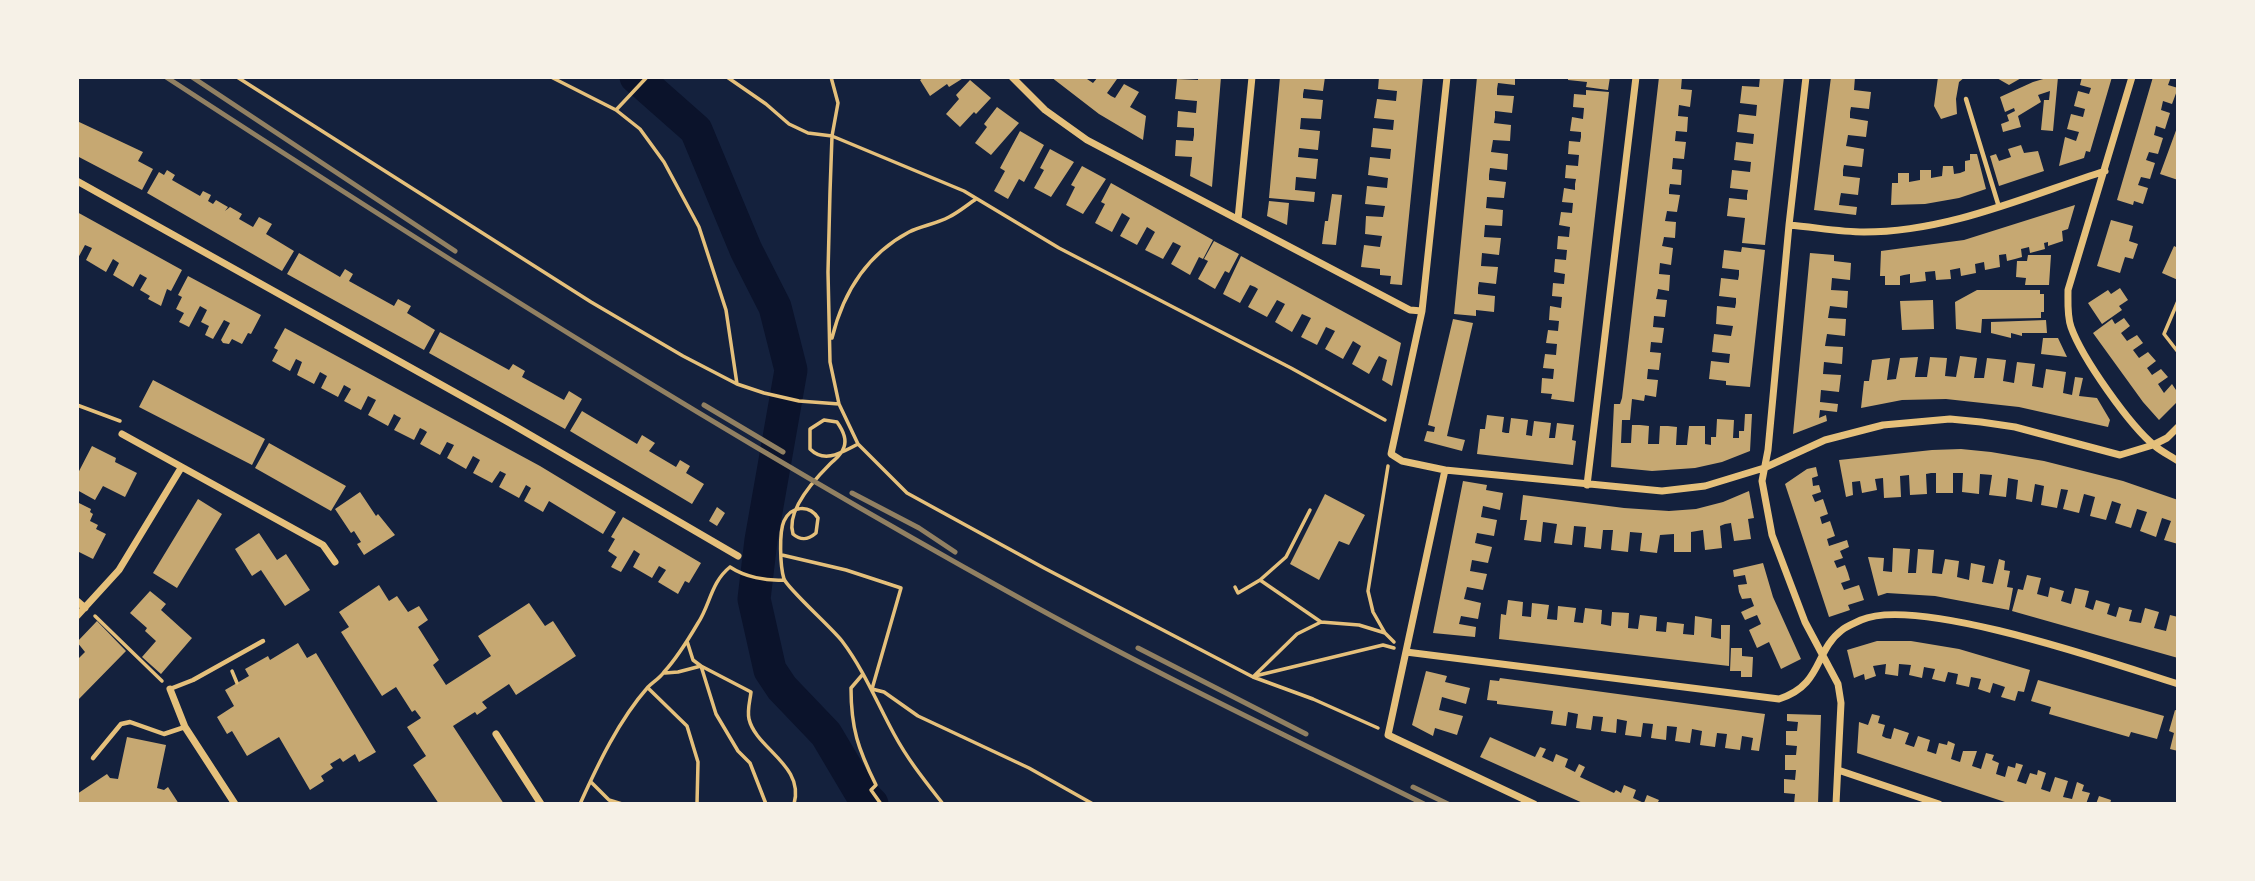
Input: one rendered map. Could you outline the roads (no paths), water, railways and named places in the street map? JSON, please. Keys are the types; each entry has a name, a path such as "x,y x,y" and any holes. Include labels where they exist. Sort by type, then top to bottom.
{"street":[{"path":"1012,77 1045,110 1087,140 1410,310 1422,311"},
{"path":"1238,219 1252,77"},
{"path":"1447,77 1422,311 1391,454 1402,461 1445,470 1662,491 1705,486 1764,468 1825,440 1883,425 1950,419 2015,427 2120,455 2153,445 2167,438 2178,427"},
{"path":"1587,485 1636,77"},
{"path":"1806,77 1768,450 1762,481 1772,534 1795,600 1838,684 1841,703 1836,804"},
{"path":"2132,77 2068,290 2070,326 2088,361 2118,404 2153,445 2178,461"},
{"path":"1789,225 1864,232 1913,228 1999,207 2105,171"},
{"path":"77,181 508,422 738,556"},
{"path":"122,434 323,545 335,562"},
{"path":"77,616 119,570 181,468"},
{"path":"1445,470 1388,735 1534,804"},
{"path":"77,601 85,608"},
{"path":"1406,652 1779,699 1799,690 1815,673 1832,640 1843,629 1870,616 1902,614 1993,629 2178,684"},
{"path":"170,689 185,727 235,804"},
{"path":"496,734 541,804"},
{"path":"1838,769 1939,804"}],"lane":[{"path":"1966,99 1999,207"},
{"path":"170,689 193,680 263,641"},
{"path":"93,758 121,724 130,722 164,734 185,727"}],"waterway":[{"path":"636,77 696,130 746,250 775,307 791,370 761,540 754,599 770,670 782,688 826,734 861,793 872,804"}],"railway":[{"path":"166,77 586,344 798,472 1115,650 1424,804"},
{"path":"192,77 455,251"},
{"path":"704,405 783,452"},
{"path":"852,493 919,528 955,552"},
{"path":"1138,648 1306,734"},
{"path":"1413,787 1448,804"}]}
